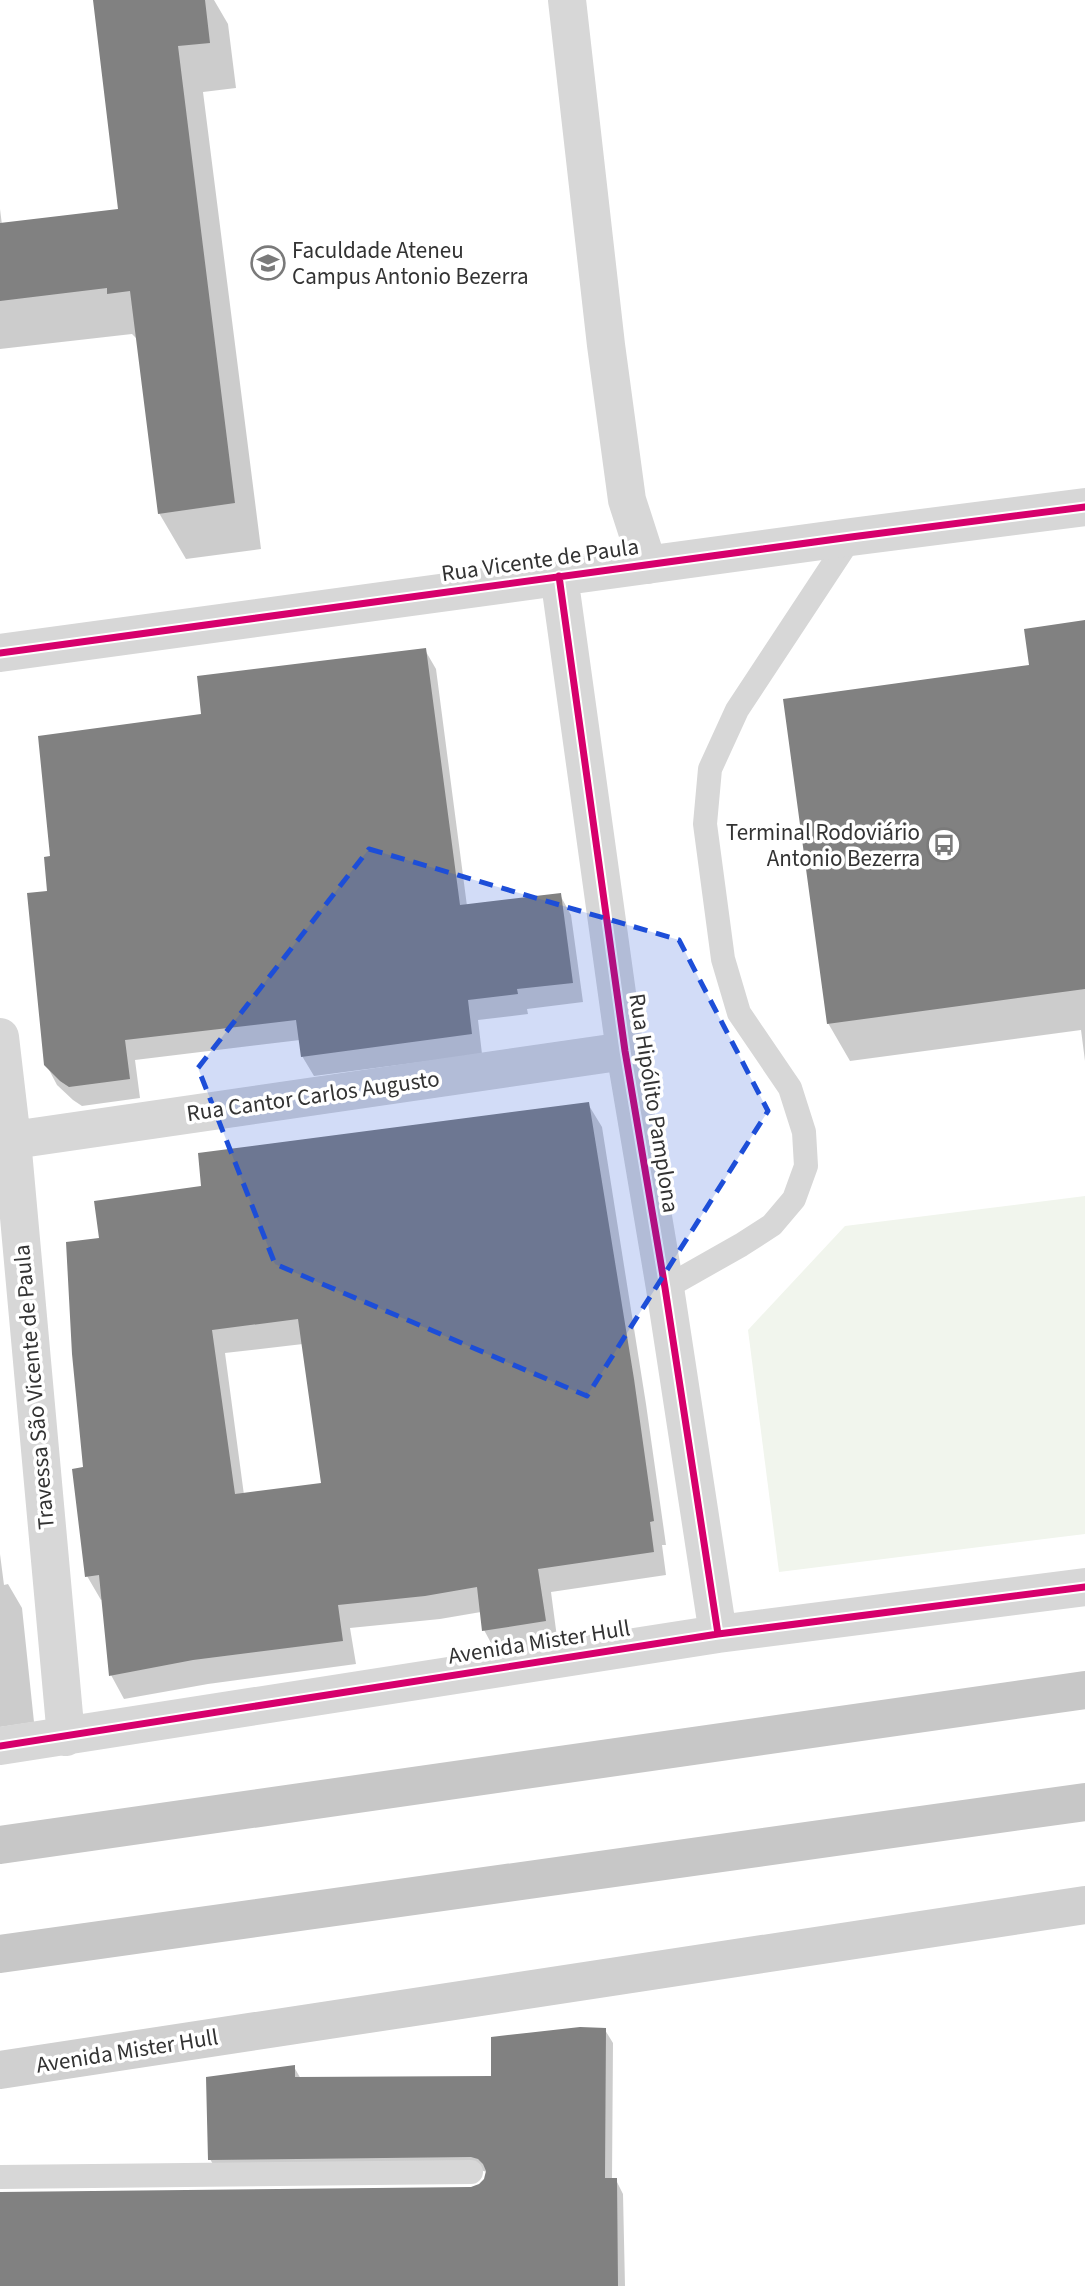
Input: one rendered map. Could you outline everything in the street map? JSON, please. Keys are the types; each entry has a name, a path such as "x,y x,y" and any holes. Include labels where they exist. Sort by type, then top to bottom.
{"highway":[{"path":"0,1845 1085,1690"},
{"path":"0,1954 1085,1802"}],"main road":[{"name":"Avenida Mister Hull","path":"0,2070 1085,1905"}],"street":[{"path":"567,0 603,319 627,500 648,565"},
{"name":"Rua Vicente de Paula","path":"0,653 1085,507"},
{"name":"Rua Hipólito Pamplona","path":"559,576 625,1051 665,1287 718,1634"},
{"name":"Travessa São Vicente de Paula","path":"0,1037 6,1141 66,1737"},
{"name":"Rua Cantor Carlos Augusto","path":"6,1141 625,1051"},
{"name":"Avenida Mister Hull","path":"0,1746 718,1634 1085,1587"}],"lane":[{"path":"665,1287 772,1225 794,1199 806,1166 804,1132 790,1087 739,1013 723,959 705,824 710,769 737,709 852,537"},
{"path":"0,2177 471,2172"}],"highlighted area":[{"path":"369,849 679,940 768,1111 587,1396 275,1264 198,1068"}],"shaded area":[{"path":"1085,1196 1085,1534 779,1572 748,1330 845,1226"}],"building":[{"path":"93,0 205,0 210,43 178,46 235,503 158,514 130,291 107,294 107,288 0,301 0,223 118,209"},
{"name":"Terminal Rodoviário Antonio Bezerra","path":"1085,620 1085,989 827,1024 783,699 1029,665 1024,629"},
{"path":"426,648 460,905 561,893 573,983 517,989 518,994 468,1000 472,1034 301,1057 296,1020 125,1040 130,1079 69,1087 60,1081 44,1065 27,893 47,891 44,857 50,856 38,736 201,714 197,676"},
{"path":"589,1102 634,1379 654,1521 650,1522 654,1552 538,1569 546,1621 482,1631 477,1587 425,1596 338,1605 343,1641 193,1660 109,1676 99,1575 85,1577 72,1469 83,1467 72,1354 66,1242 99,1238 94,1201 201,1186 198,1153","holes":["298,1319 321,1483 235,1494 212,1330"]},
{"path":"580,2027 606,2028 605,2178 617,2178 618,2286 0,2286 0,2192 471,2187 484,2179 486,2171 483,2164 471,2157 208,2160 206,2077 295,2065 295,2077 491,2076 491,2037"}],"cycle path":[{"path":"0,653 1085,507"},
{"path":"559,576 625,1051 665,1288 718,1634"},
{"path":"0,1746 718,1634 1085,1587"}],"place":[{"name":"Faculdade Ateneu Campus Antonio Bezerra","path":"268,263"},
{"name":"Terminal Rodoviário Antonio Bezerra","path":"944,845"}]}
